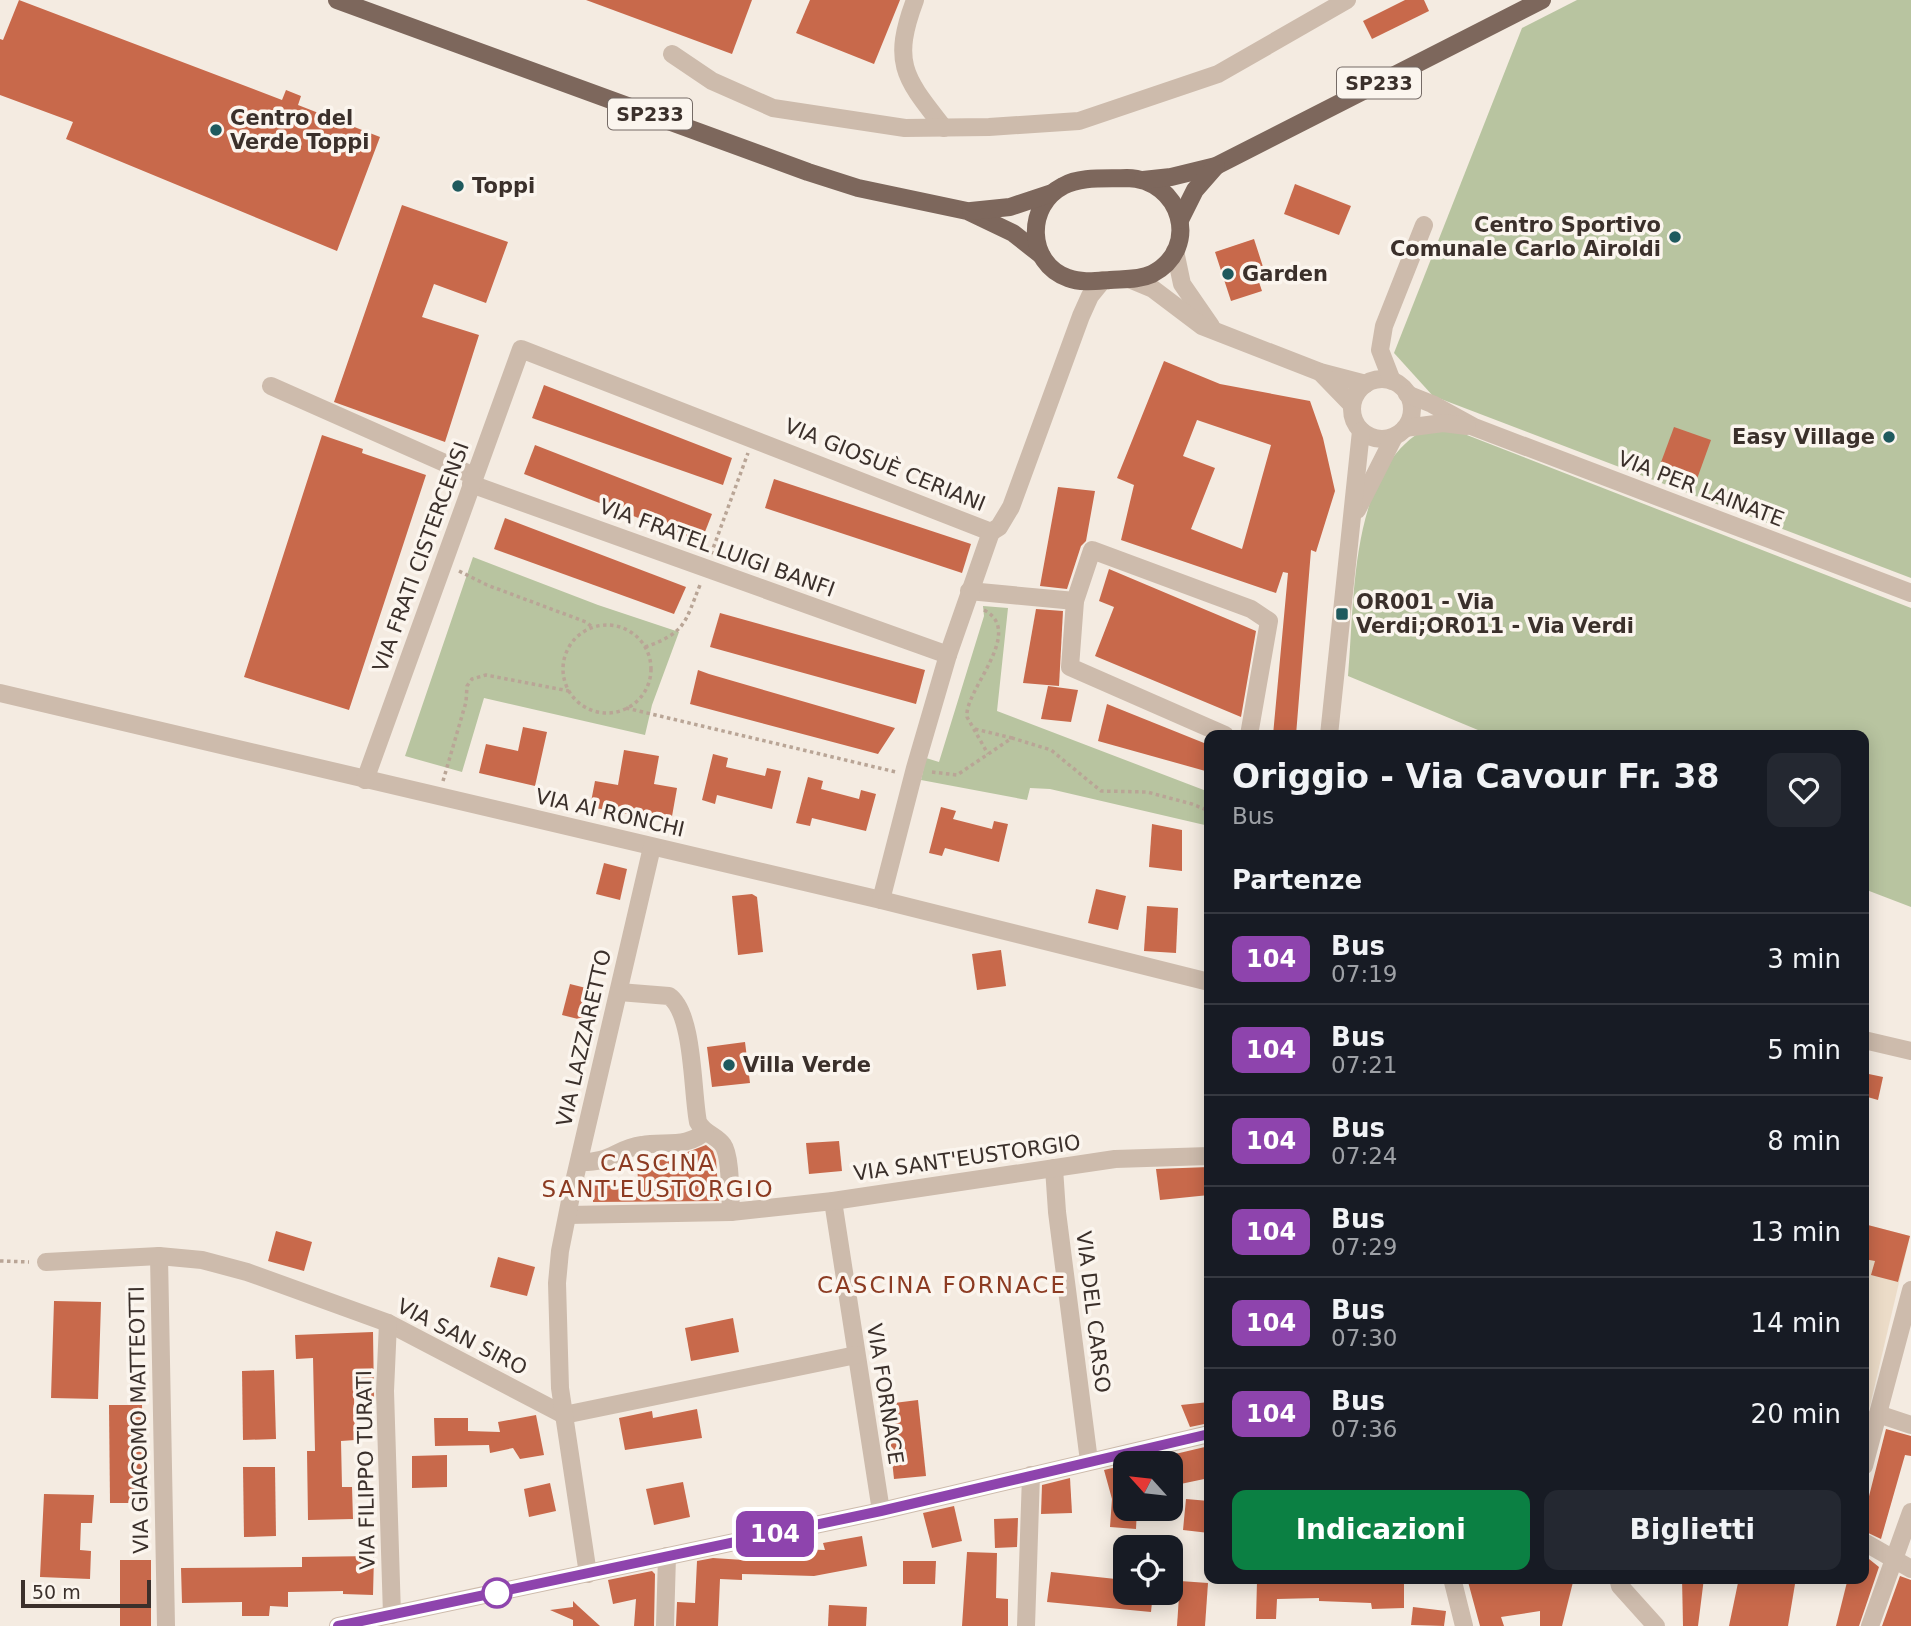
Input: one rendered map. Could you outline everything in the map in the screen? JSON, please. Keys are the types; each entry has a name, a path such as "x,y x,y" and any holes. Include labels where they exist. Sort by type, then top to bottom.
{"main road":[{"name":"SP233","path":"337,0 808,173 858,188 967,211 1013,233 1041,255 1057,273 1069,278 1129,279 1160,269 1175,250 1180,236 1180,220 1195,190 1216,166"},
{"name":"SP233","path":"967,211 1010,207 1083,181 1171,177 1216,166 1542,0"},
{"path":"1143,180 1157,186 1170,197 1180,220"},
{"path":"1041,255 1036,239 1036,221 1052,193"}],"street":[{"path":"915,0 907,21 902,54 910,84 944,128"},
{"path":"672,54 712,81 773,108 905,128 1079,121 1218,74 1347,0"},
{"path":"1399,432 1376,439 1361,431 1355,424 1352,405 1354,397 1368,383 1373,348 1424,225"},
{"path":"1175,250 1182,284 1213,329"},
{"path":"1129,279 1153,289 1186,316 1320,372 1368,383 1382,379 1392,381"},
{"path":"991,532 999,527 1011,507 1081,316 1090,296 1103,280"},
{"path":"1352,519 1411,412 1407,394 1392,381 1380,350 1384,326"},
{"name":"VIA GIOSUÈ CERIANI","path":"521,349 991,532 948,654 881,900"},
{"name":"VIA FRATI CISTERCENSI","path":"365,780 521,349"},
{"path":"1320,372 1352,405"},
{"name":"VIA FRATEL LUIGI BANFI","path":"271,386 472,480 948,654"},
{"name":"VIA PER LAINATE","path":"1407,394 1474,427 1911,593"},
{"name":"VIA PER LAINATE","path":"1399,432 1443,423 1474,427"},
{"path":"1330,730 1361,431"},
{"path":"1214,730 1070,667 1075,601 1092,550 1251,609 1269,621 1250,730"},
{"path":"966,598 1075,601"},
{"name":"VIA AI RONCHI","path":"0,692 881,900 1204,981"},
{"name":"VIA LAZZARETTO","path":"587,1574 557,1358 557,1283 579,1162 652,847"},
{"path":"619,992 652,992 676,1000 686,1027 698,1122 705,1131 718,1139 726,1151 731,1212"},
{"path":"1869,1041 1911,1051"},
{"path":"579,1162 605,1161 643,1144 698,1139 705,1131"},
{"name":"VIA SANT'EUSTORGIO","path":"568,1214 731,1212 833,1201 1115,1159 1204,1155"},
{"name":"VIA DEL CARSO","path":"1054,1168 1057,1212 1089,1461"},
{"name":"VIA FORNACE","path":"833,1201 881,1511"},
{"name":"VIA SAN SIRO","path":"47,1262 159,1256 202,1260 247,1272 388,1323 564,1415"},
{"name":"VIA GIACOMO MATTEOTTI","path":"159,1256 166,1626"},
{"path":"1869,1447 1911,1290"},
{"name":"VIA FILIPPO TURATI","path":"388,1323 385,1391 392,1615"},
{"path":"564,1415 856,1355"},
{"path":"1878,1414 1911,1425"},
{"path":"338,1626 881,1511 1204,1435"},
{"path":"1026,1626 1031,1475"},
{"path":"1870,1626 1911,1512"},
{"path":"1869,1544 1895,1557 1911,1569"},
{"path":"665,1626 667,1556"},
{"path":"1454,1584 1464,1626"},
{"path":"1620,1584 1656,1626"}],"path":[{"path":"443,563 487,585 586,622 592,627"},
{"path":"966,598 993,616 998,637 992,662 968,702 967,717 988,754"},
{"path":"609,624 624,628 636,636 645,647 650,661 648,682 637,700 626,708 598,712 584,707 569,691 562,671 564,656 581,632 609,624"},
{"path":"439,796 466,702 467,686 472,679 486,675 569,691"},
{"path":"626,708 904,774 906,766 945,776 957,775 1012,738"},
{"path":"973,728 1051,750 1101,791 1147,792 1204,809"},
{"path":"0,1261 47,1262"}],"green space":[{"name":"Centro Sportivo Comunale Carlo Airoldi","path":"1577,0 1911,0 1911,578 1433,396 1394,353 1522,28"},
{"path":"1425,429 1454,430 1911,608 1911,907 1869,891 1869,730 1478,730 1348,676 1355,575 1361,540 1369,506 1382,475 1400,449"},
{"path":"473,557 598,605 679,632 652,705 645,735 484,698 462,772 405,756"},
{"path":"983,606 1008,608 997,711 1204,790 1204,825 1050,789 1030,788 1027,800 921,780 926,758 939,762 984,616"}],"shaded area":[{"path":"1869,1225 1910,1236 1869,1410"}],"building":[{"name":"Centro del Verde Toppi","path":"19,0 282,100 286,90 301,96 298,105 380,137 337,251 66,139 73,122 0,95 0,39 3,40"},
{"path":"586,0 752,0 732,54"},
{"path":"810,0 900,0 874,64 796,33"},
{"path":"1405,0 1424,0 1429,11 1372,39 1363,21"},
{"path":"1295,184 1351,206 1339,235 1284,214"},
{"path":"402,205 508,242 486,303 434,284 422,317 479,335 445,442 334,402"},
{"path":"1254,239 1265,273 1257,276 1262,291 1231,301 1215,252"},
{"path":"1164,361 1220,384 1310,401 1323,438 1335,491 1316,552 1311,550 1296,730 1273,730 1288,573 1283,572 1276,593 1121,540 1134,485 1117,478","holes":["1197,420 1271,445 1242,549 1191,529 1215,468 1183,456"]},
{"path":"544,385 732,458 723,485 532,418"},
{"path":"1674,427 1711,440 1697,479 1660,465"},
{"path":"322,435 363,449 362,453 426,475 349,710 244,677"},
{"path":"535,445 712,514 701,542 524,474"},
{"path":"774,479 971,544 962,573 765,508"},
{"path":"1058,487 1095,491 1086,541 1081,546 1067,589 1040,586"},
{"path":"505,518 686,587 674,614 494,549"},
{"path":"1109,569 1256,631 1241,717 1095,656 1114,607 1099,601"},
{"path":"1036,609 1063,611 1059,686 1023,683"},
{"path":"720,613 925,670 916,704 710,647"},
{"path":"698,670 895,728 878,754 690,704"},
{"path":"1048,686 1078,690 1071,722 1041,719"},
{"path":"1107,704 1204,743 1204,771 1098,741"},
{"path":"523,727 547,732 535,786 479,773 486,744 518,751"},
{"path":"624,750 659,756 654,784 677,788 671,822 590,807 595,781 618,785"},
{"path":"713,754 728,758 726,767 765,776 767,768 781,771 772,809 717,795 715,804 702,800"},
{"path":"808,777 823,781 821,789 859,799 861,790 876,794 866,831 812,818 810,826 796,823"},
{"path":"941,807 956,811 953,819 992,829 994,821 1008,824 999,862 945,848 942,856 929,853"},
{"path":"1152,824 1182,830 1182,871 1149,867"},
{"path":"604,863 627,869 620,900 596,894"},
{"path":"1096,889 1126,896 1118,930 1088,923"},
{"path":"752,894 757,897 763,952 738,955 732,896"},
{"path":"1147,906 1178,908 1176,953 1144,951"},
{"path":"1001,950 1006,986 977,990 972,954"},
{"path":"570,984 602,992 594,1023 562,1015"},
{"name":"Villa Verde","path":"745,1042 750,1083 712,1087 707,1047"},
{"path":"1869,1074 1883,1077 1878,1100 1869,1097"},
{"path":"839,1141 842,1171 809,1174 806,1143"},
{"path":"706,1145 713,1151 716,1160 719,1201 593,1202 593,1184 638,1183 637,1158 685,1153"},
{"path":"1204,1167 1204,1196 1160,1200 1156,1169"},
{"path":"1869,1225 1910,1236 1898,1282 1871,1275 1875,1261 1869,1260"},
{"path":"276,1231 312,1242 304,1271 268,1261"},
{"path":"498,1257 535,1267 527,1296 490,1287"},
{"path":"54,1301 101,1302 98,1399 51,1398"},
{"path":"733,1318 739,1352 691,1361 685,1328"},
{"path":"373,1332 374,1397 354,1397 355,1440 341,1441 342,1487 352,1487 353,1519 308,1520 307,1451 315,1451 313,1358 296,1359 295,1335"},
{"path":"274,1370 276,1439 243,1440 242,1371"},
{"path":"918,1400 926,1476 894,1479 886,1404"},
{"path":"1204,1403 1204,1424 1190,1427 1181,1405"},
{"path":"109,1405 142,1405 144,1503 110,1503"},
{"path":"697,1409 702,1438 625,1450 619,1418 652,1411 653,1418"},
{"path":"536,1415 544,1455 520,1459 513,1448 490,1453 489,1445 435,1446 434,1418 468,1418 468,1431 500,1432 498,1422"},
{"path":"1886,1429 1911,1436 1911,1456 1905,1455 1881,1539 1869,1533 1869,1496"},
{"path":"1204,1447 1204,1479 1183,1483 1183,1452"},
{"path":"447,1455 447,1487 412,1488 412,1456"},
{"path":"243,1467 275,1467 276,1536 244,1537"},
{"path":"1113,1468 1113,1521 1136,1521 1136,1529 1110,1527 1112,1499 1104,1470"},
{"path":"1070,1478 1072,1513 1041,1514 1042,1485"},
{"path":"683,1482 690,1517 654,1525 646,1489"},
{"path":"550,1483 556,1511 529,1517 524,1489"},
{"path":"44,1494 94,1495 92,1523 81,1523 80,1550 91,1551 90,1579 40,1577"},
{"path":"1186,1499 1204,1501 1204,1532 1183,1530"},
{"path":"954,1506 962,1541 932,1548 923,1513"},
{"path":"1018,1518 1017,1547 995,1548 994,1519"},
{"path":"862,1536 867,1566 814,1576 742,1574 742,1580 720,1579 718,1626 676,1626 677,1602 695,1603 697,1561 713,1558 759,1561 759,1548 825,1550 823,1543"},
{"path":"967,1552 997,1553 996,1598 1008,1599 1008,1626 962,1626"},
{"path":"374,1556 373,1595 343,1594 343,1591 288,1592 288,1607 270,1606 269,1616 242,1616 242,1602 182,1603 181,1568 302,1567 302,1557"},
{"path":"1869,1559 1879,1567 1859,1626 1836,1626 1846,1584 1869,1584"},
{"path":"120,1560 151,1560 151,1626 120,1626"},
{"path":"903,1561 936,1561 935,1584 903,1584"},
{"path":"652,1571 655,1574 654,1626 634,1626 636,1599 613,1604 608,1580"},
{"path":"1051,1572 1113,1579 1113,1605 1152,1605 1151,1612 1047,1602"},
{"path":"1900,1576 1911,1580 1911,1626 1882,1626"},
{"path":"1183,1581 1208,1584 1205,1626 1177,1626 1178,1605 1183,1605"},
{"path":"1257,1584 1404,1584 1404,1608 1372,1609 1371,1603 1319,1601 1319,1598 1277,1599 1276,1619 1256,1619"},
{"path":"1469,1584 1572,1584 1562,1626 1540,1626 1540,1611 1501,1617 1504,1626 1480,1626"},
{"path":"1682,1584 1703,1584 1698,1626 1683,1626"},
{"path":"1738,1584 1795,1584 1788,1626 1729,1626"},
{"path":"573,1601 600,1626 573,1626 573,1620 550,1610 573,1607"},
{"path":"829,1605 867,1607 866,1626 828,1626"},
{"path":"1413,1607 1446,1611 1444,1626 1411,1625"}],"bus line":[{"name":"104","path":"338,1626 881,1511 1204,1435"}],"place":[{"name":"Centro del Verde Toppi","path":"216,130"},
{"name":"Toppi","path":"458,186"},
{"name":"Centro Sportivo Comunale Carlo Airoldi","path":"1675,237"},
{"name":"Garden","path":"1228,274"},
{"name":"Easy Village","path":"1889,437"},
{"name":"OR001 - Via Verdi;OR011 - Via Verdi","path":"1342,614"},
{"name":"Villa Verde","path":"729,1065"}],"district":[{"name":"CASCINA SANT'EUSTORGIO","path":"658,1176"},
{"name":"CASCINA FORNACE","path":"942,1285"}]}
